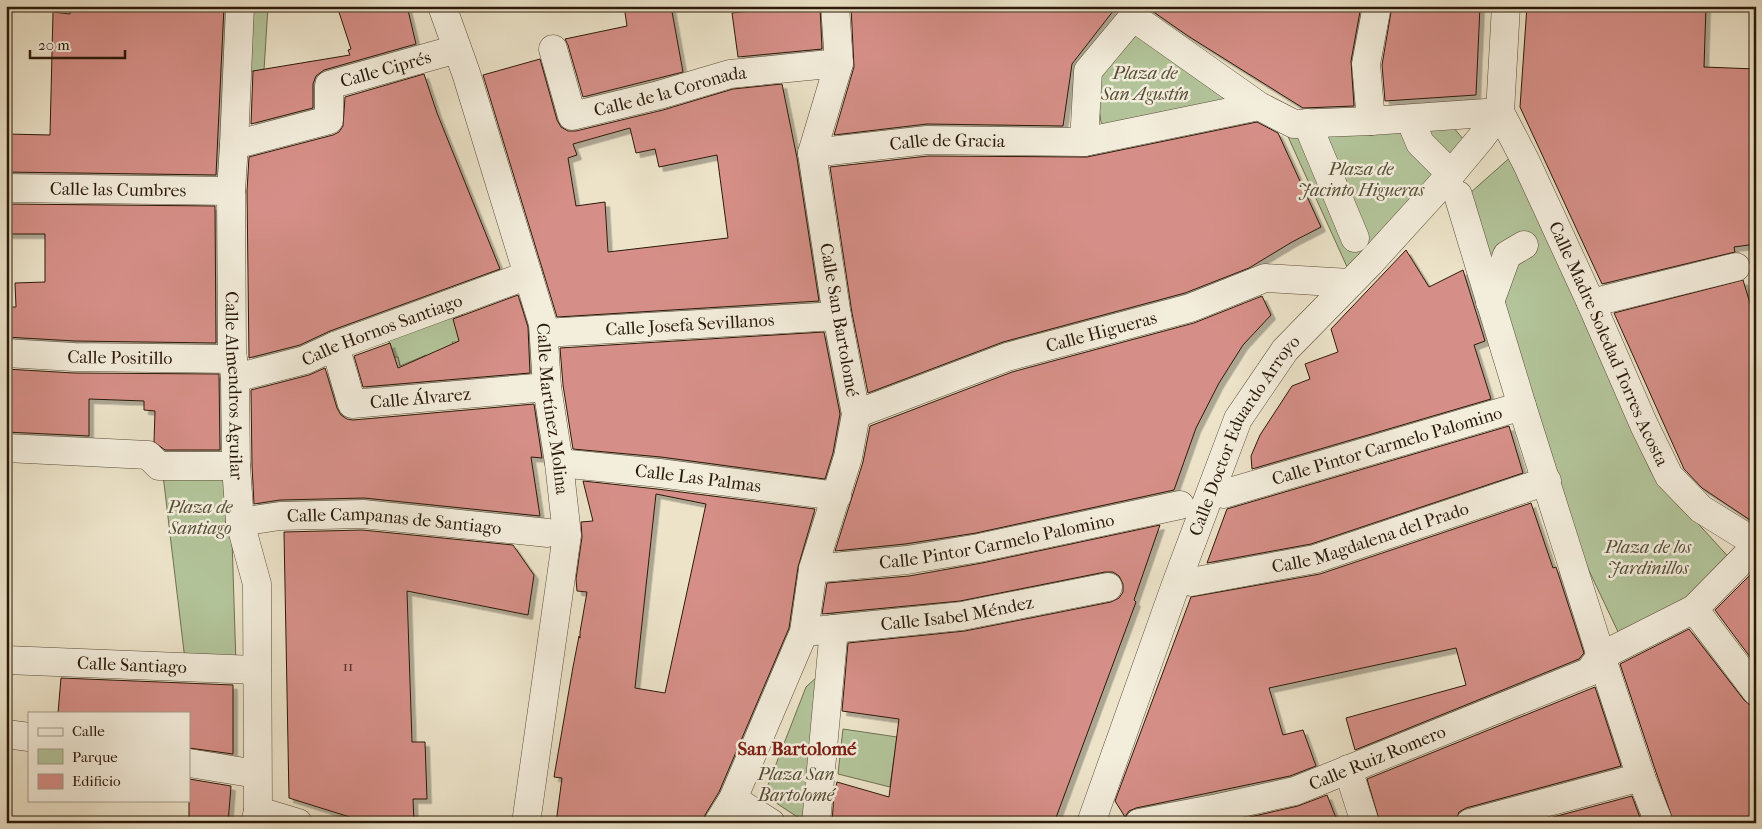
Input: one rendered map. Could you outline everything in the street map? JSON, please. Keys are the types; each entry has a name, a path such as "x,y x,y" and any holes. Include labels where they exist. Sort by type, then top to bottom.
{"street":[{"name":"Calle Almendros Aguilar","path":"240,6 231,191 234,368 236,466 240,522 257,584 256,817"},
{"name":"Calle Martínez Molina","path":"442,6 469,82 543,324 547,387 559,463 567,535 526,823"},
{"name":"Calle San Bartolomé","path":"718,823 733,799 804,632 813,569 848,457 856,414 837,316 812,153 839,63 835,6"},
{"path":"1371,122 1366,64 1377,6"},
{"path":"1084,142 1088,71 1127,12 1259,106 1294,124 1307,124 1371,122 1500,112 1506,6"},
{"name":"Calle Ciprés","path":"234,145 329,120 329,85 457,49"},
{"name":"Calle de la Coronada","path":"553,49 572,116 659,95 730,74 839,63"},
{"name":"Calle de Gracia","path":"812,153 927,140 1084,142 1259,106"},
{"name":"Calle Doctor Eduardo Arroyo","path":"1091,823 1176,584 1238,419 1285,350 1350,283 1455,185 1481,138 1500,112"},
{"name":"Calle Madre Soledad Torres Acosta","path":"1500,112 1526,162 1668,476 1701,509 1756,544"},
{"path":"1410,119 1420,143 1455,185 1601,656 1641,776 1659,823"},
{"path":"1307,124 1355,238"},
{"name":"Calle las Cumbres","path":"6,188 231,191"},
{"path":"1490,302 1507,255 1524,245"},
{"path":"1591,303 1736,267"},
{"name":"Calle Hornos Santiago","path":"234,368 305,360 335,346 528,275"},
{"name":"Calle Higueras","path":"856,414 1007,357 1190,308 1265,278 1350,283"},
{"name":"Calle Josefa Sevillanos","path":"544,333 837,316"},
{"name":"Calle Álvarez","path":"335,346 352,404 547,387"},
{"name":"Calle Positillo","path":"6,353 234,368"},
{"name":"Calle Pintor Carmelo Palomino","path":"1223,494 1522,406"},
{"path":"6,448 148,455 159,466 236,466"},
{"name":"Calle Las Palmas","path":"559,463 659,473 837,496"},
{"name":"Calle Magdalena del Prado","path":"1191,582 1316,559 1547,481"},
{"name":"Calle Pintor Carmelo Palomino","path":"813,569 907,560 943,554 1180,505"},
{"name":"Calle Campanas de Santiago","path":"240,522 280,516 363,514 548,533"},
{"path":"1601,656 1694,609 1756,544"},
{"name":"Calle Isabel Méndez","path":"804,632 962,616 1108,587"},
{"path":"1694,609 1756,691"},
{"path":"816,823 834,630"},
{"name":"Calle Ruiz Romero","path":"1138,823 1219,816 1295,791 1589,672 1601,656"},
{"name":"Calle Santiago","path":"6,660 257,670"},
{"path":"6,734 28,737"},
{"path":"190,763 257,774"},
{"path":"1348,769 1365,823"},
{"path":"1470,823 1641,776"},
{"path":"733,799 770,823"},
{"path":"256,817 298,823"}],"green space":[{"path":"246,6 268,6 264,70 243,72"},
{"name":"Plaza de San Agustín","path":"1139,29 1229,99 1110,134 1101,122 1097,95 1101,69"},
{"name":"Plaza de Jacinto Higueras","path":"1453,127 1464,140 1348,269 1285,130"},
{"name":"Plaza de los Jardinillos","path":"1514,154 1651,472 1734,563 1696,601 1620,636 1584,560 1469,194"},
{"path":"458,304 465,320 459,342 452,342 458,360 431,375 426,355 400,366 398,357 394,357 386,333"},
{"name":"Plaza de Santiago","path":"163,475 230,476 236,665 185,660"},
{"name":"Plaza San Bartolomé","path":"818,676 805,822 764,795 806,687"},
{"path":"843,729 897,737 890,787 838,774"}],"building":[{"path":"70,6 224,6 216,175 6,172 6,134 50,135 53,12 70,14"},
{"path":"337,6 407,6 416,44 324,70 316,76 313,84 313,108 251,124 253,71 350,55 348,50 351,49"},
{"path":"624,6 671,6 683,72 583,97 565,39 627,26"},
{"path":"780,6 820,6 822,49 738,57 732,13 780,8"},
{"path":"851,6 1117,6 1072,64 1063,126 927,124 834,135 854,67"},
{"path":"1145,6 1361,6 1351,61 1354,106 1303,108 1188,36"},
{"path":"1392,6 1480,6 1476,95 1385,101 1382,65"},
{"path":"1527,6 1706,6 1704,67 1756,69 1756,244 1734,247 1735,252 1602,284 1520,107"},
{"path":"540,59 557,120 561,127 568,131 576,131 663,110 733,89 782,84 797,158 819,301 557,317 483,75","holes":["630,128 636,153 655,149 659,167 717,155 728,238 608,252 605,202 576,206 568,158 577,155 573,144"]},
{"path":"424,74 437,113 500,269 330,331 300,345 249,358 247,191 249,157 333,135 339,132 343,126 345,97"},
{"path":"1257,122 1278,133 1321,227 1249,268 1185,293 1003,342 868,393 852,313 830,167 928,156 1087,157"},
{"path":"6,204 215,206 216,343 75,341 6,337 6,307 16,307 15,283 45,282 45,234 6,234"},
{"path":"1406,250 1429,287 1463,270 1485,341 1474,345 1491,399 1252,469 1251,456 1260,435 1292,386 1310,379 1305,364 1338,352 1331,329"},
{"path":"1743,280 1756,323 1756,524 1702,488 1684,469 1614,313"},
{"path":"518,295 528,327 530,373 363,387 354,356 390,343 398,368 459,341 453,319"},
{"path":"1262,296 1271,315 1243,345 1219,383 1196,428 1174,490 976,533 905,544 835,551 863,462 870,426 1012,372 1194,323"},
{"path":"824,332 840,414 833,453 825,479 661,457 573,449 563,385 560,348"},
{"path":"325,368 337,408 341,415 347,419 534,404 542,458 531,457 540,516 364,498 280,500 254,504 251,390 309,375"},
{"path":"6,369 74,373 219,374 220,450 165,450 154,442 155,411 144,410 144,401 89,399 89,436 6,432"},
{"path":"1509,426 1523,473 1311,544 1207,563 1227,509"},
{"path":"583,481 815,509 798,567 789,628 719,792 702,823 556,823 562,778 554,777 587,592 577,591 576,579 582,537 581,522 593,521","holes":["656,494 706,504 665,693 635,688"]},
{"path":"1531,503 1553,568 1556,567 1584,653 1579,659 1355,750 1346,718 1466,685 1456,648 1269,688 1283,735 1303,730 1316,766 1290,776 1136,808 1129,811 1125,817 1115,801 1191,597 1320,574"},
{"path":"1160,525 1134,600 1136,602 1054,823 832,823 834,794 837,782 889,797 899,719 842,711 848,643 965,631 1111,602 1119,598 1123,592 1123,584 1119,576 1113,572 1105,572 960,601 822,614 827,583 909,576 982,563"},
{"path":"362,530 513,545 534,575 528,615 407,591 412,742 425,742 427,799 413,799 414,823 369,823 289,798 284,532"},
{"path":"1756,569 1756,665 1715,610"},
{"path":"1689,629 1744,700 1750,705 1756,706 1756,823 1674,823 1656,772 1620,664"},
{"path":"61,678 233,685 233,754 190,748 190,712 58,712"},
{"path":"1595,687 1621,766 1466,808 1459,812 1455,823 1380,823 1367,779"},
{"path":"190,779 231,786 228,823 189,823"},
{"path":"1327,795 1338,823 1224,823 1298,806"},
{"path":"1632,796 1642,823 1531,823"}],"district":[{"name":"San Bartolomé","path":"797,749"}]}
